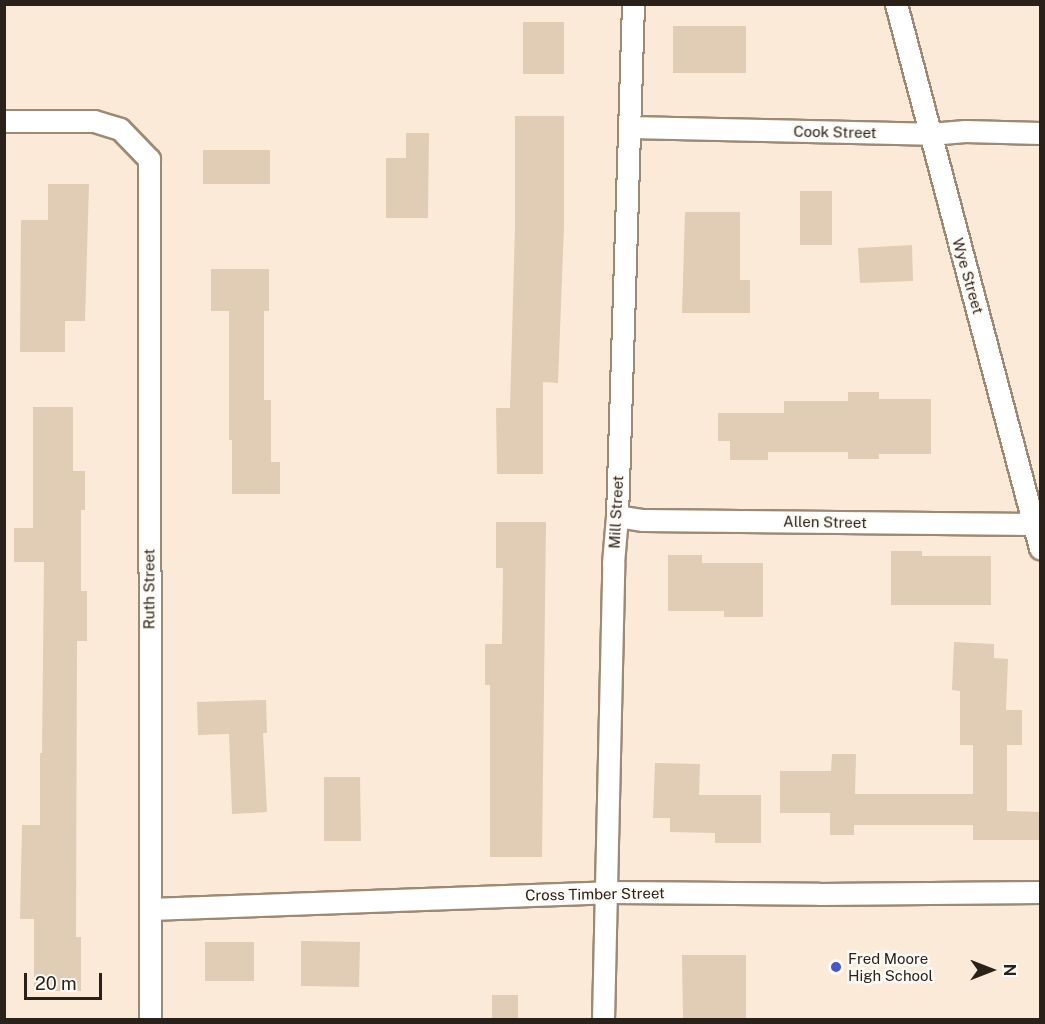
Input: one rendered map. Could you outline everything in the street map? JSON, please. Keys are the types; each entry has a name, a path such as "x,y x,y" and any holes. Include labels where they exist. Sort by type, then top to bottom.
{"street":[{"name":"Mill Street","path":"603,1020 608,891 612,575 617,516 633,4"},
{"name":"Wye Street","path":"896,4 1041,548"},
{"name":"Ruth Street","path":"4,121 94,121 120,129 149,159 150,1020"},
{"name":"Cook Street","path":"630,127 930,134 965,131 1041,133"},
{"name":"Allen Street","path":"617,516 643,520 1033,524"},
{"name":"Cross Timber Street","path":"150,909 608,891 819,894 1041,892"}],"building":[{"path":"523,22 564,22 564,74 523,74"},
{"path":"673,26 746,26 746,73 673,73"},
{"path":"515,116 564,116 564,226 558,383 543,382 543,474 497,474 496,408 510,408 515,226"},
{"path":"406,133 429,133 428,218 386,218 386,158 406,158"},
{"path":"203,150 270,150 270,184 203,184"},
{"path":"48,184 89,184 85,321 65,321 65,352 20,352 21,220 48,220"},
{"path":"800,191 832,191 832,245 800,245"},
{"path":"685,212 740,212 740,280 750,280 750,313 682,313"},
{"path":"912,245 913,281 860,283 858,248"},
{"path":"211,269 269,269 269,311 264,311 264,400 271,400 271,462 280,462 280,494 232,494 232,440 229,440 229,311 211,311"},
{"path":"848,392 879,392 879,399 931,399 931,454 879,454 879,459 848,459 848,452 768,452 768,460 730,460 730,441 718,441 718,413 784,413 784,401 848,401"},
{"path":"33,407 73,407 73,471 85,471 85,510 81,510 81,591 87,591 87,641 77,641 76,937 81,937 81,991 34,991 34,919 20,919 22,825 40,825 40,753 42,753 44,562 14,562 14,528 33,528"},
{"path":"496,522 546,522 542,857 490,857 490,685 485,685 485,644 502,644 503,568 496,568"},
{"path":"891,551 922,551 922,556 991,556 991,605 891,605"},
{"path":"668,555 702,555 702,563 763,563 763,617 724,617 724,611 668,611"},
{"path":"954,642 994,644 994,658 1008,659 1006,710 1022,710 1022,745 1007,745 1007,811 1041,812 1041,840 973,840 973,825 854,825 854,835 830,835 830,813 780,813 780,771 831,771 832,754 856,754 855,794 973,794 973,745 960,745 960,691 952,690"},
{"path":"266,700 267,733 263,733 267,812 232,814 229,734 198,735 197,702"},
{"path":"655,763 700,764 699,795 761,795 761,843 715,843 715,833 670,832 670,818 653,818"},
{"path":"324,777 360,777 361,841 324,841"},
{"path":"301,941 360,942 359,987 301,986"},
{"path":"205,942 254,942 254,981 205,981"},
{"path":"682,955 746,955 746,1020 683,1020"},
{"path":"492,995 518,995 518,1020 492,1020"}],"place":[{"name":"Fred Moore High School","path":"836,967"}]}
